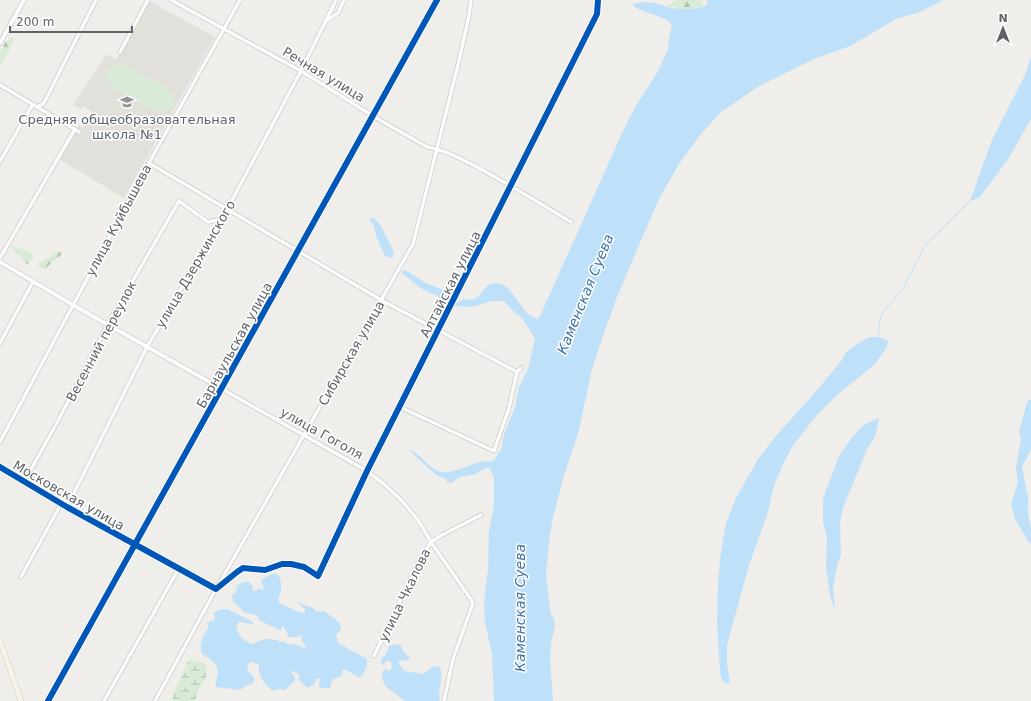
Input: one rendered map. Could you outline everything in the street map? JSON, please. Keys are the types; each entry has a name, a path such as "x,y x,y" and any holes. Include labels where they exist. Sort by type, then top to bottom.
{"main road":[{"path":"0,640 21,701"}],"street":[{"path":"0,43 24,0"},
{"path":"37,107 44,102 96,0"},
{"path":"120,52 148,0"},
{"name":"Речная улица","path":"171,0 301,71 373,116 427,147 454,155 511,186 571,222"},
{"name":"улица Куйбышева","path":"0,442 149,163 240,0"},
{"name":"улица Дзержинского","path":"67,507 147,347 222,219 301,71 336,0"},
{"name":"улица Дзержинского","path":"325,22 338,13 344,0"},
{"name":"Барнаульская улица","path":"48,701 437,0"},
{"name":"Сибирская улица","path":"155,701 216,589 413,244 458,65 471,0"},
{"name":"Алтайская улица","path":"216,589 243,568 265,570 282,564 291,564 304,567 318,576 367,471 597,14 598,0"},
{"path":"0,85 79,132"},
{"path":"0,161 33,104"},
{"path":"0,258 75,129"},
{"path":"149,163 381,300 517,372"},
{"name":"Весенний переулок","path":"24,482 60,419 108,325 179,201 208,222 222,219"},
{"name":"улица Гоголя","path":"0,262 108,325 367,471 402,501 418,520 472,603 453,659 444,701"},
{"path":"0,343 33,282"},
{"path":"400,407 494,451 509,408 517,372 521,368"},
{"name":"Московская улица","path":"0,467 135,546 216,589"},
{"path":"21,577 61,504"},
{"name":"улица Чкалова","path":"374,656 418,563 431,542 442,534 481,515"},
{"path":"104,701 179,568"}],"shaded area":[{"name":"Средняя общеобразовательная школа №1","path":"149,1 215,37 124,198 59,159 79,125 83,128 93,112 82,106 81,109 73,105 106,54 116,60"}],"green space":[{"path":"677,0 701,0 703,7 683,9 667,6"},
{"path":"13,37 14,39 8,53 0,65 0,50 3,48 5,42"},
{"path":"115,65 124,65 169,90 173,98 170,108 157,111 112,87 108,81 108,72"},
{"path":"10,247 26,250 34,255 34,257 28,264 24,263 20,256"},
{"path":"57,251 62,253 46,269 39,267 38,264"},
{"path":"191,660 205,664 207,672 205,679 197,693 195,701 172,701 188,661"}],"water":[{"name":"Каменская Суева","path":"706,0 943,0 920,12 896,19 850,46 814,59 759,86 721,112 700,135 679,164 660,197 617,297 604,333 592,369 578,434 564,475 553,517 546,573 550,612 555,624 550,658 553,701 494,701 492,654 485,622 484,604 488,568 489,531 494,504 494,479 490,468 485,468 476,474 460,477 451,483 447,482 446,479 436,475 409,450 413,451 434,469 445,472 451,472 480,462 493,461 501,450 504,435 515,407 519,387 528,369 535,339 522,318 504,301 492,301 472,307 457,306 443,301 438,296 422,289 402,273 403,270 407,271 426,283 448,292 454,302 457,303 464,299 471,300 476,298 488,285 492,283 503,285 509,289 531,316 537,319 540,316 623,131 635,107 657,73 668,49 672,25 667,20 636,8 632,4 649,2 672,8 689,9 706,6 708,2"},
{"path":"1031,57 1031,119 1007,161 979,198 970,201 992,140 1025,75"},
{"path":"371,218 375,219 381,226 394,252 392,258 385,256 374,226 370,220"},
{"path":"869,337 878,337 889,341 885,350 874,365 837,395 817,415 794,444 774,485 768,512 749,565 727,645 727,664 730,681 728,684 722,679 720,671 717,620 718,585 720,559 726,523 736,498 758,459 775,437 812,396 842,360 846,352"},
{"path":"1031,399 1031,449 1022,467 1028,498 1028,514 1031,528 1030,544 1015,519 1011,504 1018,483 1016,468 1021,439 1019,432 1027,402"},
{"path":"879,418 875,437 867,449 843,508 840,522 841,555 833,586 835,610 830,595 826,566 827,537 823,522 823,499 839,456 853,436 865,424"},
{"path":"275,573 279,576 281,584 281,592 278,600 279,603 295,611 305,613 305,609 297,602 313,608 317,612 324,611 340,623 341,629 336,635 338,643 367,659 367,667 361,677 356,676 347,670 342,670 343,675 332,680 330,688 320,688 320,679 318,678 314,684 308,688 299,680 299,674 289,670 295,676 295,680 285,690 279,689 272,691 260,676 259,664 250,662 247,667 248,671 255,678 253,683 240,690 216,687 218,674 217,668 211,660 202,654 201,643 209,627 207,623 214,621 215,618 213,613 221,609 227,609 253,622 254,624 239,622 236,626 242,638 247,642 253,644 264,639 274,639 281,642 285,641 285,643 298,645 304,649 307,649 301,639 302,634 298,637 288,637 283,626 281,631 259,620 257,615 244,612 233,601 232,596 236,592 237,586 243,582 249,582 252,585 253,591 259,589 263,590 264,587 261,582 262,579"},
{"path":"397,644 401,645 403,651 410,658 408,661 401,660 398,662 404,671 423,674 434,666 440,667 440,701 405,701 385,686 382,678 383,671 384,669 390,671 392,666 390,661 387,661 382,665 381,661 389,646"}],"waterway":[{"path":"878,337 880,320 883,312 902,290 925,246 970,201"}],"cycle path":[{"path":"48,701 437,0"},
{"path":"0,467 67,507 216,589 243,568 265,570 282,564 291,564 304,567 318,576 367,471 597,14 598,0"}],"place":[{"name":"Средняя общеобразовательная школа №1","path":"127,102"}]}
